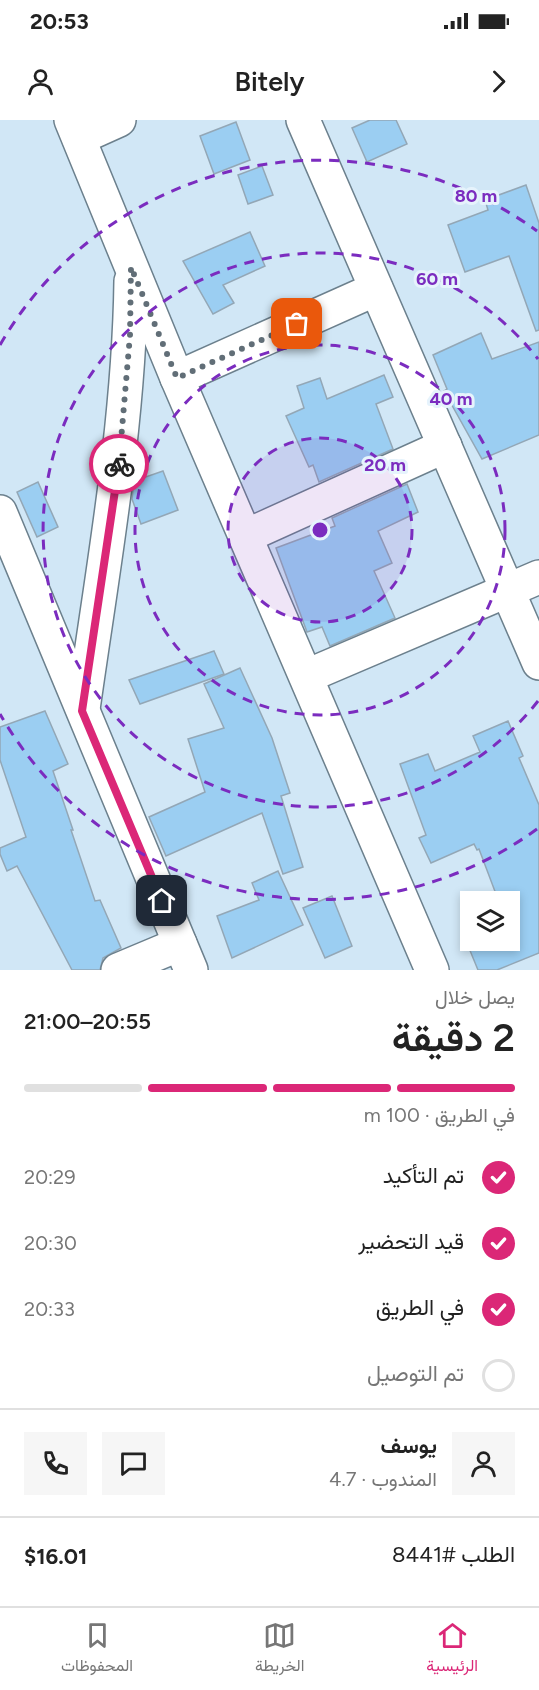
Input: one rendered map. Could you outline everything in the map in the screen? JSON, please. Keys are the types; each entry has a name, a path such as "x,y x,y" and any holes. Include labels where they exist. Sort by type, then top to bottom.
{"street":[{"path":"119,120 75,129 177,378 308,676 431,970"},
{"path":"303,120 539,663"},
{"path":"82,711 122,444 130,335 131,267"},
{"path":"177,378 376,289"},
{"path":"246,536 445,446"},
{"path":"0,512 185,957 118,970"},
{"path":"308,676 539,577"}],"building":[{"path":"370,120 396,120 407,144 367,162 352,128"},
{"path":"236,122 250,160 214,174 200,136"},
{"path":"262,166 273,195 248,204 238,175"},
{"path":"526,185 539,223 539,330 536,331 509,256 465,272 448,225 488,210 485,200"},
{"path":"250,232 265,266 223,285 234,303 213,314 183,261"},
{"path":"481,333 492,359 539,342 539,435 482,459 444,391 447,389 433,355"},
{"path":"384,375 393,397 376,404 393,449 319,482 313,465 309,467 286,416 304,408 297,386 320,378 327,399"},
{"path":"163,471 178,510 141,524 132,499 134,481"},
{"path":"38,482 58,527 37,537 17,492"},
{"path":"407,484 418,512 378,531 392,563 374,571 395,618 330,646 322,627 307,632 276,548 335,526 332,518"},
{"path":"214,651 224,674 140,704 129,680"},
{"path":"240,668 272,738 290,793 281,796 303,867 283,874 262,813 166,856 149,817 205,792 188,739 224,728 204,684"},
{"path":"45,711 68,764 53,771 73,830 71,830 95,901 100,900 121,948 103,958 100,970 72,970 17,866 7,871 0,854 0,848 26,837 0,760 0,727"},
{"path":"508,721 523,756 519,758 539,805 539,953 497,970 478,970 470,951 520,951 520,891 495,891 479,849 477,850 474,844 431,863 419,838 426,835 400,764 428,754 435,771 480,752 473,736"},
{"path":"278,871 303,925 232,958 217,916 259,900 252,883"},
{"path":"332,896 352,946 325,958 303,908"}],"way so far":[{"path":"119,464 130,335 131,267 177,378 297,324"}],"route":[{"path":"119,464 82,711 162,901"}]}
